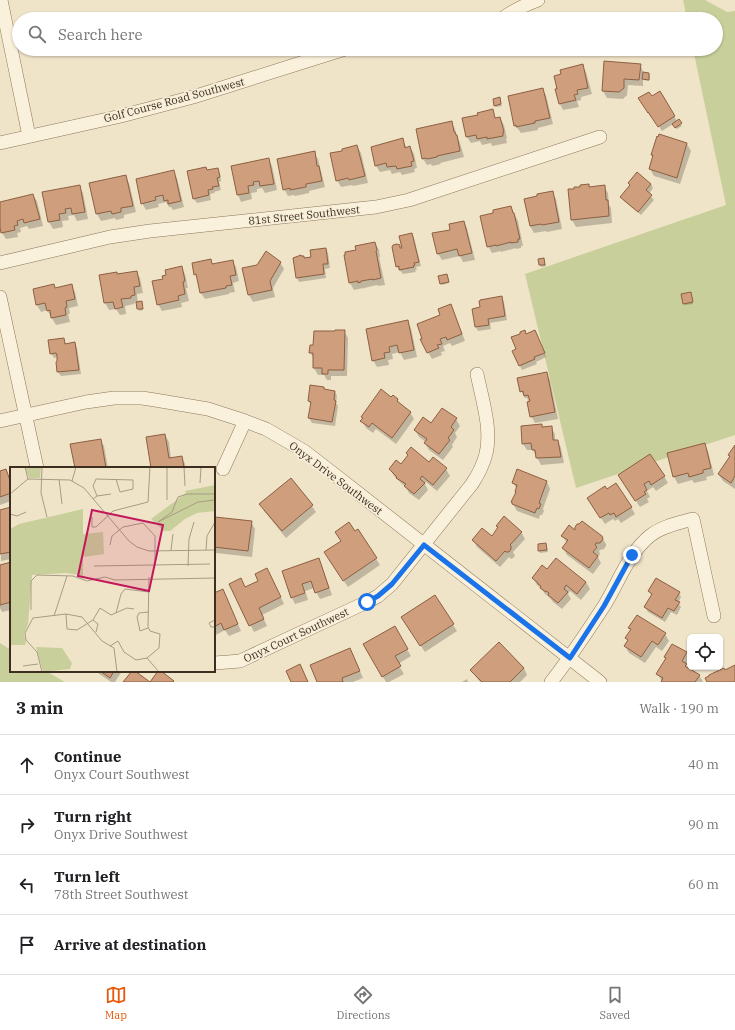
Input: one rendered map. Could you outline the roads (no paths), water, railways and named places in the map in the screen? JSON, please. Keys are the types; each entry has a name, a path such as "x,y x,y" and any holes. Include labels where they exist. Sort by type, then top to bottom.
{"street":[{"path":"2,0 12,50"},
{"path":"511,12 519,7 538,0"},
{"path":"13,56 29,136"},
{"name":"Golf Course Road Southwest","path":"0,143 122,116 193,97 323,56"},
{"name":"81st Street Southwest","path":"0,263 110,237 150,231 393,204 600,137"},
{"path":"0,297 37,467"},
{"name":"Onyx Court Southwest","path":"215,663 240,661 367,602 378,596 392,584 472,484 479,473 486,454 488,440 487,426 477,374"},
{"name":"Onyx Drive Southwest","path":"0,422 86,402 114,398 142,398 208,409 266,429 304,451 600,682"},
{"path":"223,469 245,421"},
{"path":"551,682 570,658 604,606 639,545 662,528 694,519 714,616"}]}
